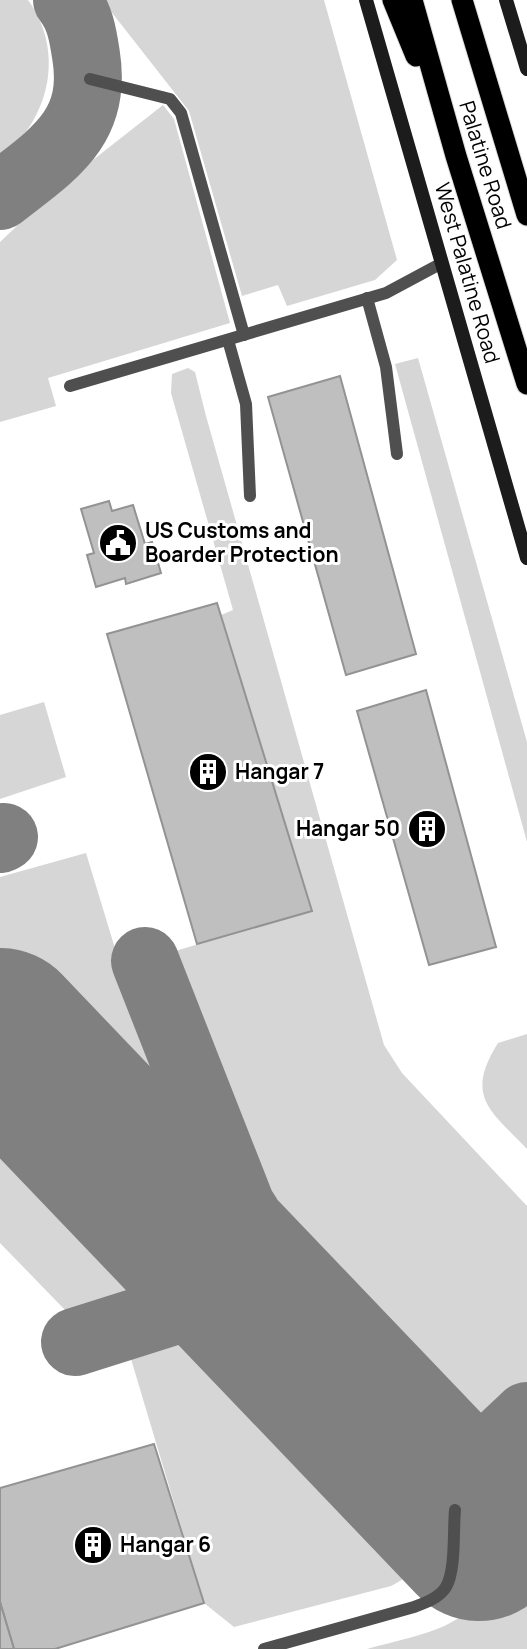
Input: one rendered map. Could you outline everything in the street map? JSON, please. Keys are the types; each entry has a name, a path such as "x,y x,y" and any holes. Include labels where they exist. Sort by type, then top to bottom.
{"highway":[{"path":"393,0 456,156"},
{"name":"Palatine Road","path":"412,0 456,156 527,384"},
{"name":"Palatine Road","path":"464,0 472,35 527,215"}],"street":[{"name":"West Palatine Road","path":"366,0 527,558"},
{"path":"506,0 527,69"}],"lane":[{"path":"90,79 170,99 181,113 244,335"},
{"path":"70,386 386,292 442,262"},
{"path":"367,298 386,367 397,454"},
{"path":"228,340 246,404 250,496"},
{"path":"264,1649 414,1607 435,1597 445,1588 450,1576 455,1510"}],"shaded area":[{"path":"0,0 28,0 40,20 47,42 49,63 47,85 40,106 17,143 0,159"},
{"path":"102,0 324,0 397,260 375,280 287,306 278,285 242,296 189,111"},
{"path":"163,105 174,119 230,323 48,378 56,406 0,422 0,242 56,189"},
{"path":"418,358 527,742 527,842 395,364"},
{"path":"188,368 195,372 384,1045 402,1073 527,1206 527,1389 502,1413 481,1424 452,1428 429,1425 413,1418 386,1399 295,1303 162,977 172,952 312,910 221,615 233,610 171,393 172,374"},
{"path":"44,702 66,777 0,799 0,715"},
{"path":"86,853 121,968 128,966 137,973 227,1192 231,1231 228,1234 0,996 0,877"},
{"path":"527,1034 527,1149 502,1124 486,1102 483,1077 498,1043"},
{"path":"0,1075 155,1237 159,1264 156,1277 147,1288 121,1299 67,1312 0,1243"},
{"path":"216,1334 243,1338 254,1344 414,1508 422,1532 422,1553 413,1571 403,1579 391,1586 234,1627 204,1603 131,1359"},
{"path":"527,1445 527,1649 367,1649 438,1629 457,1619 472,1606 482,1589 485,1566 475,1519 475,1501 490,1479"}],"building":[{"path":"340,376 416,654 346,675 268,397"},
{"name":"US Customs and Boarder Protection","path":"109,501 112,511 133,505 145,544 152,542 161,573 126,584 125,578 96,587 87,555 94,553 81,509"},
{"name":"Hangar 7","path":"217,603 312,911 197,944 107,634"},
{"name":"Hangar 50","path":"426,690 496,947 429,965 357,711"},
{"name":"Hangar 6","path":"154,1444 204,1603 55,1649 14,1649 0,1602 0,1488"},
{"path":"0,1602 14,1649 0,1649"}],"taxiway":[{"path":"0,196 37,167 67,138 78,121 85,102 88,81 84,40 78,19 67,0"},
{"path":"0,839 4,837"},
{"path":"145,961 295,1343"},
{"path":"75,1342 170,1312 186,1302 242,1247 247,1228 246,1213"},
{"path":"390,1442 432,1459 462,1458 492,1449 527,1416"}],"runway":[{"path":"0,1034 479,1535"}],"place":[{"name":"US Customs and Boarder Protection","path":"118,543"},
{"name":"Hangar 7","path":"208,772"},
{"name":"Hangar 50","path":"427,829"},
{"name":"Hangar 6","path":"93,1545"}]}
